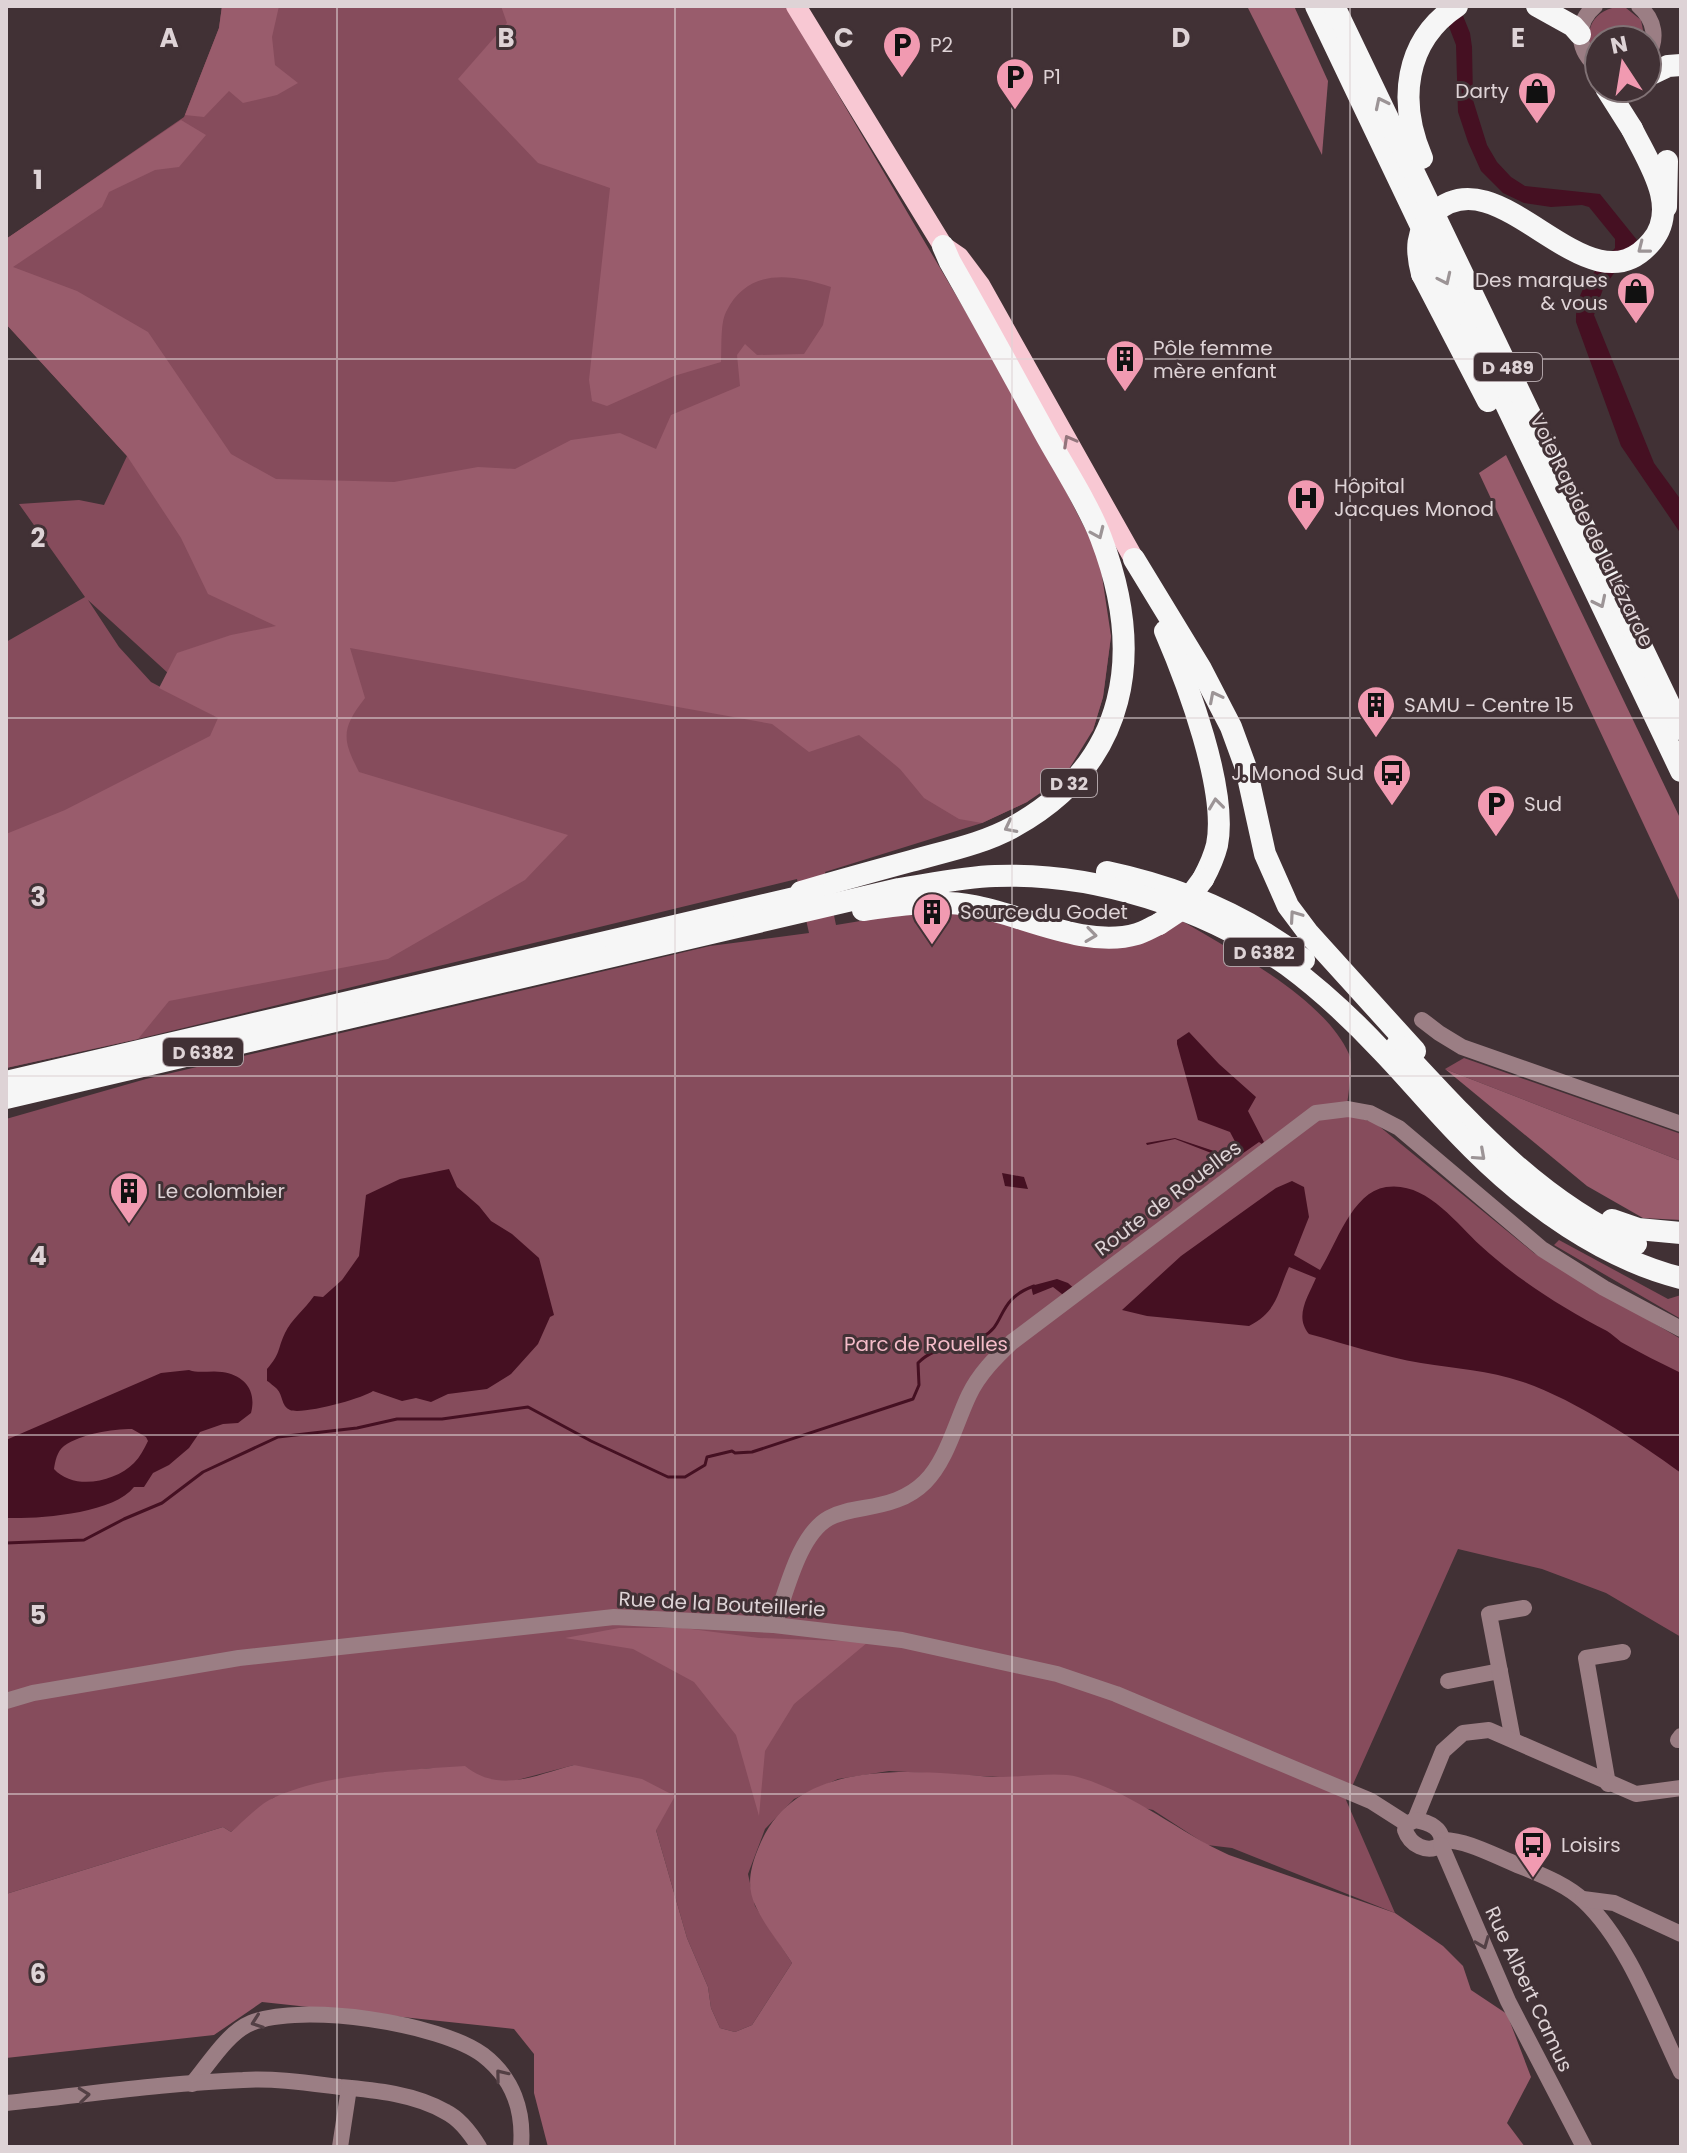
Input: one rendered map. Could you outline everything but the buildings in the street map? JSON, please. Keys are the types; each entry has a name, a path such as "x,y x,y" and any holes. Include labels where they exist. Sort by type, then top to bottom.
{"highway":[{"name":"Voie Rapide de la Lézarde","path":"1316,6 1681,771"},
{"name":"Voie Rapide de la Lézarde","path":"1334,6 1681,729"},
{"path":"1537,6 1573,26 1580,34"},
{"path":"1450,11 1419,46 1408,88 1408,113 1413,136 1525,402"},
{"path":"1616,104 1656,178 1664,213"},
{"path":"1623,104 1632,129"},
{"path":"1566,532 1523,466 1422,274 1417,254 1418,236 1427,219 1439,208 1465,198 1490,202 1580,254 1606,261 1628,259 1641,252 1659,233 1667,201 1667,161"},
{"name":"D 32","path":"748,916 975,844 1014,827 1047,805 1077,776 1106,737 1118,701 1125,663 1123,632 1117,590 1101,536 943,246"},
{"name":"D 32","path":"748,916 938,902 973,905 1091,937 1116,937 1137,934 1180,910 1203,879 1217,843 1213,783 1201,727 1188,689 1134,559"},
{"path":"1134,559 1201,669 1231,727 1246,768 1265,854 1288,906 1309,934 1413,1049 1477,1128 1604,1216 1638,1229 1681,1233"},
{"name":"D 6382","path":"6,1098 748,916 908,873 991,862 1085,867 1162,886 1235,916 1290,949 1336,985 1477,1128 1546,1192 1618,1237 1681,1263"},
{"name":"D 6382","path":"6,1082 748,916 899,889 994,876 1082,882 1120,890 1194,915 1226,929 1285,964 1327,996 1382,1050 1474,1151 1534,1202 1584,1237 1681,1278"}],"main road":[{"name":"D 32","path":"796,6 943,246 959,257 1000,318 1134,559"}],"street":[{"path":"1583,48 1580,34 1584,19 1595,6"},
{"path":"1639,6 1651,24"},
{"path":"1422,1020 1462,1047 1681,1124"},
{"name":"Route de Rouelles","path":"774,1625 800,1554 813,1531 827,1518 905,1498 925,1483 936,1469 971,1391 989,1365 1012,1342 1316,1113 1348,1109 1370,1113 1399,1128 1542,1249 1604,1288 1681,1329"},
{"path":"1513,1740 1489,1614 1524,1608"},
{"name":"Rue de la Bouteillerie","path":"6,1701 33,1693 239,1658 614,1617 774,1625 902,1640 1057,1674 1116,1694 1371,1801 1411,1822"},
{"path":"1608,1784 1586,1658 1623,1652"},
{"path":"1448,1681 1500,1671"},
{"path":"1681,1788 1636,1794 1489,1730 1463,1733 1443,1751 1407,1835 1416,1845 1434,1849 1442,1843 1462,1841 1543,1875 1583,1899 1610,1933 1681,2072"},
{"path":"1411,1822 1434,1826 1442,1843"},
{"name":"Rue Albert Camus","path":"1442,1843 1508,2001 1584,2147"},
{"path":"1583,1899 1614,1903 1680,1932"},
{"path":"192,2084 233,2035 247,2024 265,2018 315,2015 391,2023 466,2045 492,2064 513,2091 520,2110 521,2147"},
{"path":"6,2103 245,2079 349,2088 391,2093 446,2112 459,2122 479,2147"},
{"path":"340,2147 349,2088"}],"green space":[{"name":"Parc de Rouelles","path":"222,6 786,6 1111,636 1103,697 1093,730 1027,802 982,823 825,872 836,925 903,914 951,911 1068,940 1182,921 1275,978 1298,995 1336,1033 1350,1059 1346,1115 1374,1122 1534,1253 1681,1339 1681,1637 1606,1593 1542,1569 1458,1549 1346,1800 1395,1913 1232,1848 1207,1845 1153,1810 999,1777 889,1771 838,1779 794,1799 765,1829 748,1874 755,1906 792,1963 752,2025 735,2032 720,2028 711,2008 708,1987 687,1938 656,1830 574,1765 506,1783 433,1768 370,1774 319,1784 273,1798 231,1832 223,1827 6,1894 6,1119 146,1079 710,946 809,933 797,879 138,1039 6,1068 6,642 85,597 19,504 79,500 104,505 127,456 6,324 6,239 184,117 219,28","holes":["88,600 215,716 151,682 119,647"]},
{"path":"1626,8 1642,24 1592,24 1608,10"},
{"path":"1464,1058 1681,1134 1681,1161 1445,1069"},
{"path":"1559,1240 1668,1299 1681,1295 1681,1319 1554,1245"}],"shaded area":[{"path":"222,6 279,6 272,37 275,65 298,83 277,95 243,103 229,91 204,117 185,115 219,28"},
{"path":"501,6 786,6 1030,421 1099,556 1111,636 1103,697 1093,730 1064,777 1027,802 982,823 959,819 924,798 900,769 859,735 809,752 772,724 350,648 365,698 348,726 347,734 349,751 359,772 568,835 525,880 388,959 169,1001 138,1039 6,1068 6,834 65,810 210,736 218,718 159,688 177,653 231,635 276,626 208,594 181,538 127,456 6,324 6,239 181,120 206,135 179,167 155,170 109,192 102,207 13,267 77,291 148,332 231,454 276,479 394,482 478,467 515,469 571,440 620,433 656,449 671,415 740,386 737,355 745,344 757,355 804,354 823,325 831,287 786,277 759,281 735,297 726,312 721,362 674,376 607,406 592,401 589,380 610,188 538,163 458,79 507,23"},
{"path":"1247,6 1294,6 1328,81 1322,155"},
{"path":"1441,6 1459,6 1470,33 1473,100 1487,145 1497,162 1525,186 1600,194 1637,240 1603,289 1594,315 1654,463 1681,500 1681,534 1621,446 1576,322 1583,290 1615,248 1615,239 1589,207 1524,203 1503,193 1481,171 1458,112 1456,45"},
{"path":"1506,455 1681,820 1681,904 1479,473"},
{"path":"1189,1032 1256,1097 1248,1111 1264,1142 1262,1144 1259,1142 1242,1154 1219,1156 1175,1139 1147,1145 1175,1138 1220,1153 1240,1151 1230,1132 1198,1120 1177,1044 1177,1040"},
{"path":"1445,1069 1681,1161 1681,1220 1643,1218 1587,1186"},
{"path":"449,1169 457,1187 491,1221 512,1234 539,1258 554,1315 550,1317 538,1344 511,1374 487,1389 448,1394 431,1402 416,1398 402,1401 373,1391 320,1408 297,1411 287,1408 279,1391 267,1381 267,1369 294,1319 314,1296 323,1297 342,1280 359,1256 366,1195 400,1179"},
{"path":"1002,1173 1024,1177 1028,1189 1005,1186"},
{"path":"1292,1181 1304,1187 1309,1217 1294,1255 1320,1270 1346,1221 1364,1199 1386,1187 1414,1190 1439,1205 1481,1246 1541,1293 1621,1342 1681,1373 1681,1473 1585,1410 1523,1382 1484,1372 1393,1357 1309,1334 1303,1313 1316,1278 1289,1267 1271,1308 1249,1326 1147,1316 1122,1310 1181,1256 1276,1188"},
{"path":"1057,1279 1077,1291 1067,1298 1053,1287 1033,1295 1031,1286"},
{"path":"189,1370 237,1376 250,1391 251,1413 238,1423 223,1424 200,1432 189,1448 169,1465 153,1473 144,1487 134,1487 110,1503 55,1516 6,1518 6,1440 161,1373","holes":["132,1429 148,1441 134,1463 106,1479 72,1480 54,1469 62,1448 79,1438"]},
{"path":"619,1628 684,1628 759,1638 868,1642 794,1704 765,1751 759,1816 736,1735 694,1682 633,1649 565,1638"},
{"path":"574,1765 642,1779 675,1796 656,1830 687,1938 708,1987 711,2008 720,2028 735,2032 752,2025 792,1963 756,1907 750,1878 758,1849 775,1819 799,1797 827,1783 893,1772 993,1777 1069,1775 1118,1793 1229,1855 1395,1913 1443,1946 1463,1966 1471,1990 1507,2014 1531,2077 1507,2123 1525,2147 548,2147 534,2093 534,2054 514,2029 262,2002 214,2035 6,2058 6,1894 223,1827 231,1832 269,1800 319,1783 368,1774 465,1766 491,1779 505,1781"}],"waterway":[{"path":"6,1543 84,1540 162,1503 203,1472 278,1437 357,1428 397,1419 442,1419 528,1407 668,1477 685,1477 705,1465 707,1457 732,1451 752,1452 913,1399 919,1385 918,1363 932,1353 990,1332 1013,1298 1034,1286"}],"place":[{"name":"P2","path":"902,79"},
{"name":"P1","path":"1015,111"},
{"name":"Darty","path":"1537,125"},
{"name":"Des marques & vous","path":"1636,325"},
{"name":"Pôle femme mère enfant","path":"1125,393"},
{"name":"Hôpital Jacques Monod","path":"1306,532"},
{"name":"SAMU - Centre 15","path":"1376,739"},
{"name":"J. Monod Sud","path":"1392,807"},
{"name":"Sud","path":"1496,838"},
{"name":"Source du Godet","path":"932,946"},
{"name":"Le colombier","path":"129,1225"},
{"name":"Loisirs","path":"1533,1879"}]}
